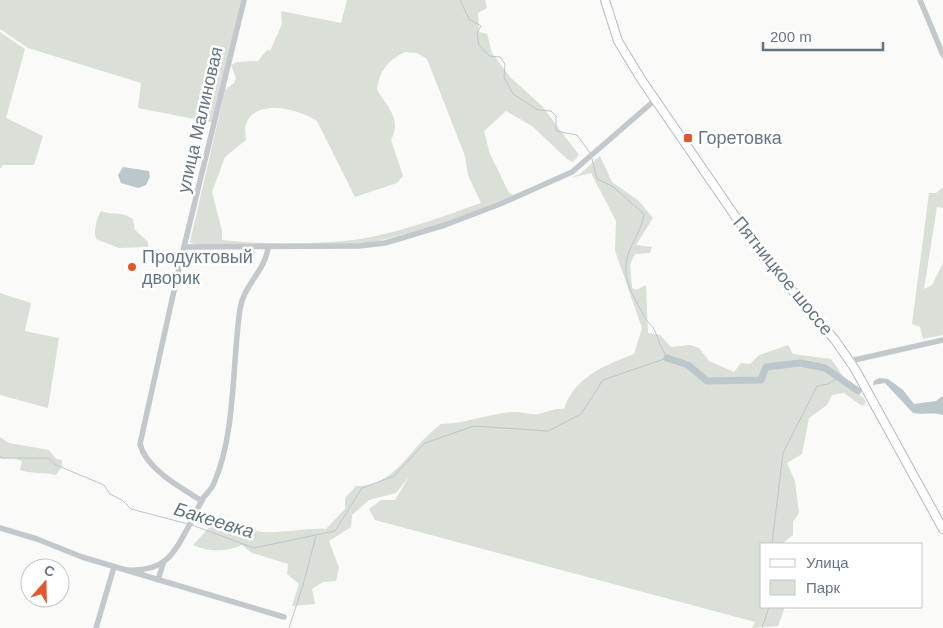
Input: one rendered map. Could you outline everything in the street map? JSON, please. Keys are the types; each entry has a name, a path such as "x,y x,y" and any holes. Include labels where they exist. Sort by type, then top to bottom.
{"main road":[{"name":"Пятницкое шоссе","path":"605,0 618,41 654,100 764,258 850,361 943,529"}],"street":[{"name":"улица Малиновая","path":"202,501 155,467 142,453 140,444 244,0"},
{"path":"920,0 943,56"},
{"path":"186,247 349,247 385,243 445,225 500,204 572,172 654,100"},
{"path":"158,580 162,564 178,546 202,501 214,485 220,467 227,430 242,299 266,258 268,248"},
{"path":"850,361 943,340"},
{"path":"0,528 37,539 82,557 284,617"},
{"path":"127,570 146,570 162,564"},
{"path":"96,628 114,567"}],"green space":[{"path":"0,0 241,0 215,123 138,108 141,83 28,48 0,29"},
{"path":"347,0 485,0 487,8 478,13 479,32 487,34 492,53 510,77 542,106 579,155 573,162 567,159 532,126 506,111 484,131 490,154 509,193 514,195 451,221 368,244 195,245 190,242 225,90 234,83 236,78 231,65 237,62 258,61 267,50 270,51 282,24 281,11 341,23","holes":["405,52 417,53 427,59 465,156 468,175 481,203 413,226 355,240 297,243 257,243 222,240 222,231 212,192 225,157 246,140 246,124 251,116 259,111 279,108 301,113 317,121 355,197 397,183 403,176 391,140 394,133 394,120 389,108 377,90 378,83 385,67 394,59"]},
{"path":"0,32 25,49 6,118 43,136 34,165 3,165 0,169"},
{"path":"600,156 612,182 639,201 653,218 636,245 652,247 650,253 635,254 630,264 632,288 636,290 646,285 648,333 660,335 671,347 690,345 699,348 709,361 734,372 741,363 750,364 759,355 788,345 793,354 831,359 855,393 863,397 866,403 862,406 844,393 832,395 827,405 809,418 802,454 787,463 795,481 799,513 793,522 793,535 783,543 760,543 760,608 785,608 778,626 752,628 755,622 375,520 369,509 381,500 395,500 409,477 396,493 369,500 352,515 351,527 329,541 339,568 336,581 323,582 312,589 315,604 292,606 299,584 287,574 288,564 252,553 242,545 218,550 205,549 193,545 216,520 264,532 326,529 345,509 345,498 356,486 377,482 386,477 441,424 450,424 496,414 517,412 535,414 564,409 575,388 583,380 602,368 634,354 642,328 615,251 616,221 591,173 570,178 580,174"},
{"path":"943,187 943,208 937,207 924,289 932,285 943,263 943,335 923,339 920,327 912,324 929,193 936,193"},
{"path":"101,211 124,215 133,219 135,230 148,242 148,247 119,248 96,239 96,225"},
{"path":"0,293 31,303 25,331 59,338 48,408 0,395"},
{"path":"0,437 9,443 49,450 56,459 62,460 62,466 56,475 20,470 22,461 13,458 0,459"}],"shaded area":[{"path":"123,167 149,171 150,177 146,185 138,188 121,183 118,175"},
{"path":"879,378 888,379 903,390 914,404 936,401 943,396 943,415 913,413 885,383 873,385 874,381"}],"waterway":[{"name":"Горетовка","path":"460,0 469,19 481,26 477,33 479,45 489,56 500,57 505,64 504,77 513,94 538,110 551,111 556,116 556,131 577,135 590,153"},
{"name":"Бакеевка","path":"192,525 254,548 335,531 362,488 394,476 425,443 474,426 548,431 581,414 603,380 667,358 654,329 645,318 635,299 627,279 627,258 643,221 644,214 612,186 597,179 592,159"},
{"name":"Горетовка","path":"667,358 688,365 707,381 761,380 766,367 800,363 825,368 858,391"},
{"path":"772,543 783,453 817,386 828,384 839,377"},
{"name":"Бакеевка","path":"0,456 3,458 48,458 56,465 104,485 110,494 122,500 131,509 188,524"},
{"path":"289,628 316,536"},
{"path":"762,628 769,608"}],"place":[{"name":"Горетовка","path":"688,138"},
{"name":"Продуктовый дворик","path":"132,267"}]}
